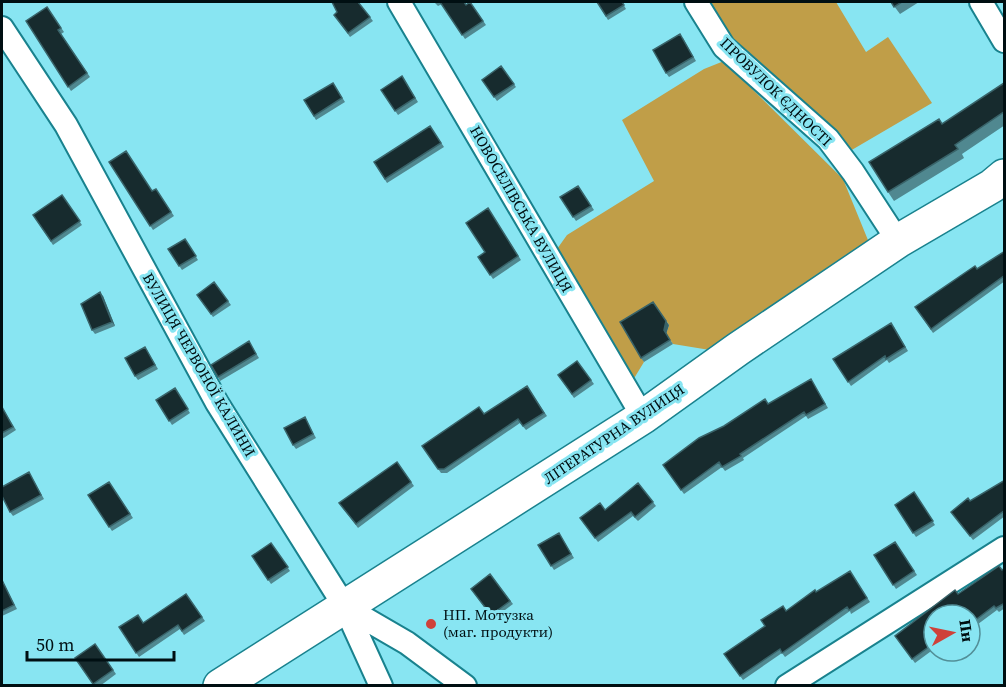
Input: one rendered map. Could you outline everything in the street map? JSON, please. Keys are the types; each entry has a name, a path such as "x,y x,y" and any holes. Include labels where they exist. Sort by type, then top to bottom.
{"street":[{"name":"НОВОСЕЛІВСЬКА ВУЛИЦЯ","path":"399,2 643,417"},
{"name":"ПРОВУЛОК ЄДНОСТІ","path":"696,2 724,46 828,139 898,241"},
{"path":"981,2 1005,41"},
{"name":"ВУЛИЦЯ ЧЕРВОНОЇ КАЛИНИ","path":"2,28 66,125 218,403 345,607 407,643 465,686"},
{"name":"ЛІТЕРАТУРНА ВУЛИЦЯ","path":"220,686 643,417 738,349 898,241 1005,176"},
{"path":"788,686 1005,548"},
{"path":"345,607 381,686"}],"shaded area":[{"path":"711,2 836,2 866,52 888,37 932,103 850,151 734,44"},
{"path":"724,61 843,179 870,245 716,351 673,344 666,334 669,325 656,306 623,326 644,362 633,380 557,249 567,235 654,181 622,120 704,69"}],"building":[{"path":"332,2 358,2 370,17 348,33 334,15 337,12"},
{"path":"440,2 464,2 466,5 470,2 483,21 462,35"},
{"path":"597,2 622,2 624,5 606,16"},
{"path":"891,2 902,2 894,7"},
{"path":"47,7 61,28 58,30 87,73 68,87 26,21"},
{"path":"680,34 693,57 666,73 653,50"},
{"path":"501,66 514,84 494,97 482,80"},
{"path":"402,76 415,98 395,111 381,90"},
{"path":"333,83 342,98 314,116 304,100"},
{"path":"1004,83 1005,111 955,145 958,149 888,192 869,162 939,119 942,124"},
{"path":"430,126 441,143 385,179 374,162"},
{"path":"126,151 152,191 156,189 171,212 150,226 109,162"},
{"path":"578,186 591,206 573,217 560,197"},
{"path":"62,195 80,221 51,241 33,215"},
{"path":"488,208 518,256 490,275 478,257 485,252 466,223"},
{"path":"185,239 196,256 179,266 168,249"},
{"path":"1005,251 1005,275 931,329 915,307 975,266 977,269"},
{"path":"214,282 228,301 211,314 197,295"},
{"path":"100,292 112,322 92,330 81,304"},
{"path":"653,302 666,321 664,330 670,340 641,358 620,322"},
{"path":"891,323 905,347 886,359 885,356 848,382 833,359"},
{"path":"249,341 256,354 218,377 211,365"},
{"path":"145,347 155,365 135,376 125,358"},
{"path":"577,361 591,380 572,394 558,375"},
{"path":"811,379 825,404 806,415 804,412 740,454 741,456 722,467 719,462 681,490 663,465 699,438 724,426 765,399 768,404"},
{"path":"527,386 544,413 523,426 518,419 444,469 438,469 422,446 479,407 484,414"},
{"path":"175,388 188,409 169,421 156,400"},
{"path":"2,407 13,427 2,433"},
{"path":"305,417 313,434 293,445 284,428"},
{"path":"397,462 411,482 356,524 339,503"},
{"path":"29,472 41,495 10,512 2,496 2,487"},
{"path":"1005,480 1005,510 970,536 951,512 968,498 970,501"},
{"path":"109,482 130,514 109,527 88,495"},
{"path":"638,483 653,502 635,517 631,512 595,538 580,518 600,503 605,510"},
{"path":"914,492 933,521 913,533 895,505"},
{"path":"559,533 571,554 551,566 538,545"},
{"path":"895,542 914,571 893,585 874,555"},
{"path":"271,543 288,567 268,580 252,556"},
{"path":"999,566 1002,570 1005,568 1005,603 996,608 994,606 982,615 982,603 938,603 955,590 958,594"},
{"path":"850,571 867,598 849,610 847,607 782,653 780,649 740,676 724,654 765,626 761,620 783,606 786,611 815,590 816,592"},
{"path":"490,574 510,601 491,615 471,589"},
{"path":"2,580 14,605 2,611"},
{"path":"186,594 202,617 182,631 178,625 136,653 119,627 138,615 143,623"},
{"path":"922,615 922,652 912,659 895,636"},
{"path":"95,644 113,670 93,684 75,658"}],"place":[{"name":"НП. Мотузка (маг. продукти)","path":"431,624"}]}
